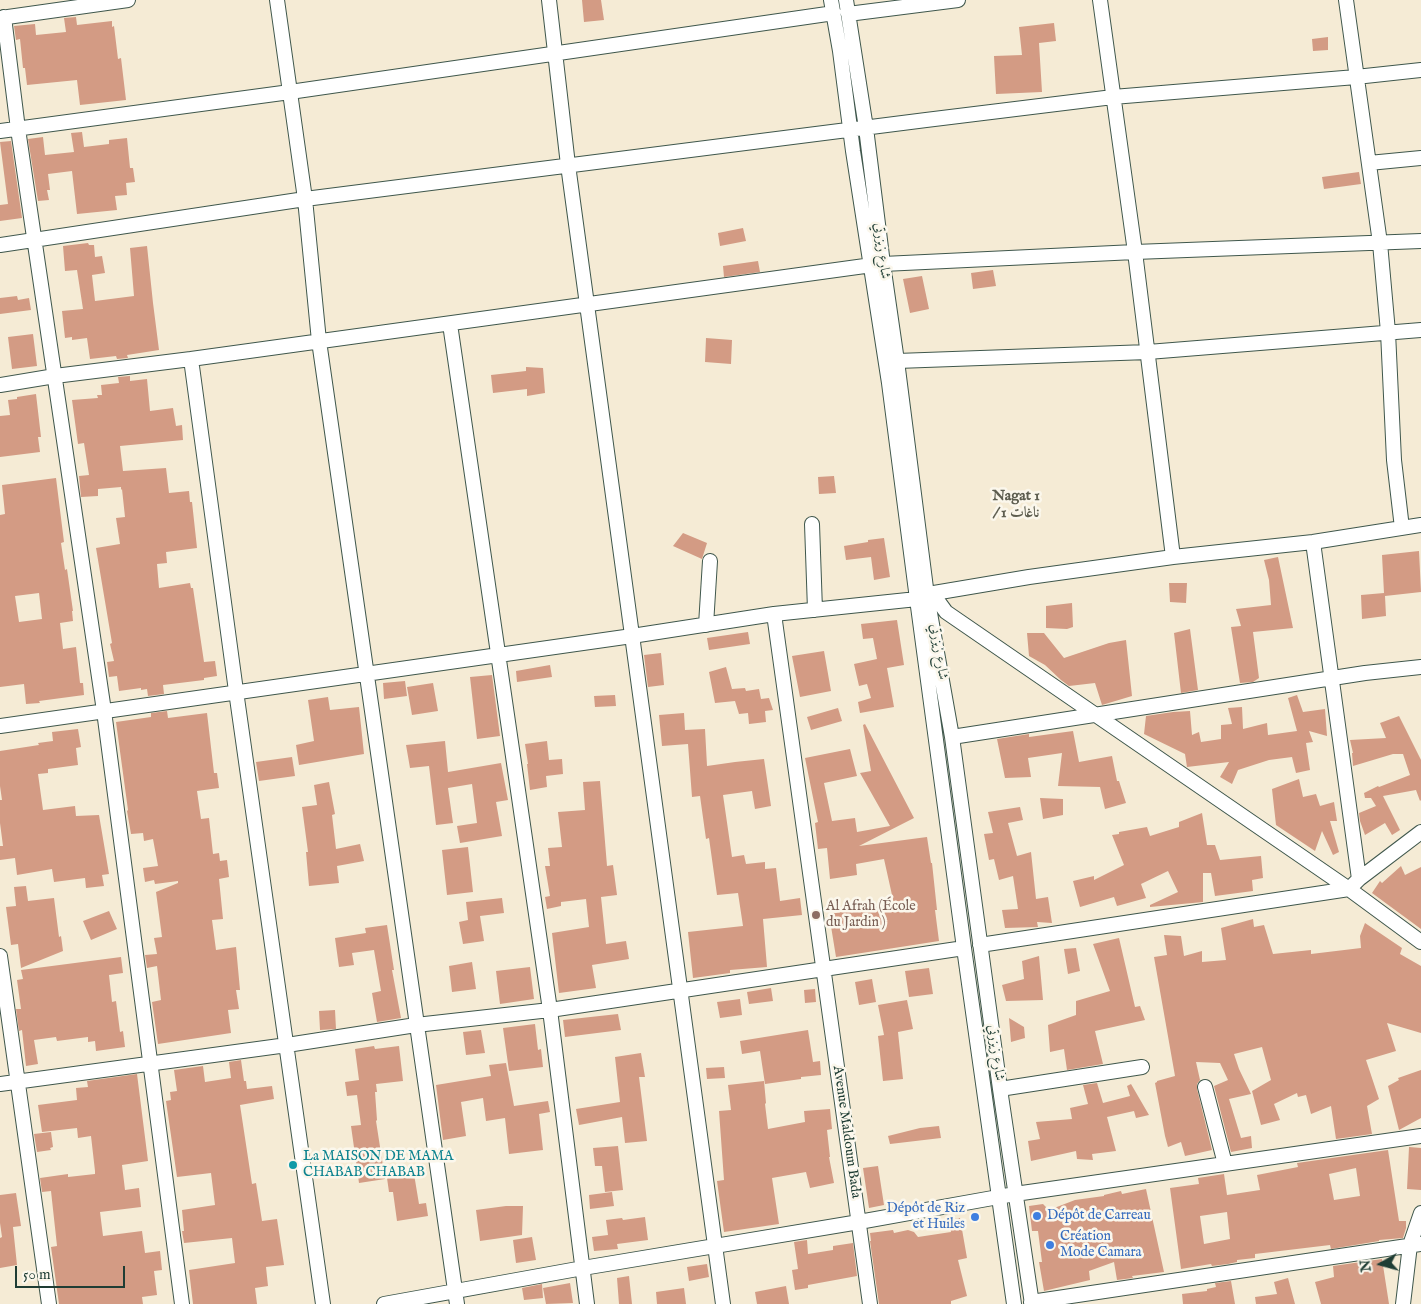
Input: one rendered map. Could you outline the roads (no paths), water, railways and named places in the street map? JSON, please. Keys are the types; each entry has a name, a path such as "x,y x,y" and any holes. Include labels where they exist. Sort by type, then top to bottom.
{"street":[{"path":"128,0 2,17 104,711 182,1304"},
{"path":"277,0 305,199 319,341 456,1298"},
{"path":"549,0 568,165 723,1304"},
{"path":"847,7 958,0"},
{"path":"1100,0 1135,252 1173,557"},
{"path":"1346,0 1380,243 1388,332 1394,460 1402,528"},
{"path":"0,131 290,92 556,53 833,6"},
{"name":"شارع زيزرتي","path":"833,6 851,130 897,361 926,596 964,948 1014,1304"},
{"name":"شارع زيزرتي","path":"847,7 866,128 889,383 952,737 1000,1089 1032,1303"},
{"path":"0,245 305,199 1113,97 1356,78 1421,70"},
{"path":"1370,164 1421,158"},
{"path":"0,385 877,265 1421,240"},
{"path":"450,324 550,1010 588,1304"},
{"path":"897,361 1148,352 1421,330"},
{"path":"191,360 323,1304"},
{"path":"812,524 815,610"},
{"path":"0,726 774,614 926,596 1029,578 1173,557 1313,542 1421,525"},
{"path":"1313,542 1331,679 1354,884"},
{"path":"706,625 710,561"},
{"path":"926,596 938,601 946,612 1097,715 1354,884 1421,942"},
{"name":"Avenue Maldoum Bada","path":"774,614 870,1304"},
{"path":"952,737 1421,667"},
{"path":"980,945 1354,884 1421,832"},
{"path":"0,1084 287,1045 416,1025 550,1010 681,990 823,965 964,948"},
{"path":"0,956 50,1304"},
{"path":"1000,1089 1142,1067"},
{"path":"1205,1087 1225,1164"},
{"path":"384,1304 456,1298 583,1268 1015,1194 1421,1136"},
{"path":"1403,1304 1421,1213"},
{"path":"1032,1303 1415,1245"}],"place":[{"name":"Al Afrah (École du Jardin )","path":"816,915"},
{"name":"La MAISON DE MAMA CHABAB CHABAB","path":"293,1165"},
{"name":"Dépôt de Carreau","path":"1037,1216"},
{"name":"Dépôt de Riz et Huiles","path":"975,1217"},
{"name":"Création Mode Camara","path":"1050,1245"}],"district":[{"name":"Nagat 1 / ناغات 1","path":"1016,506"}]}
